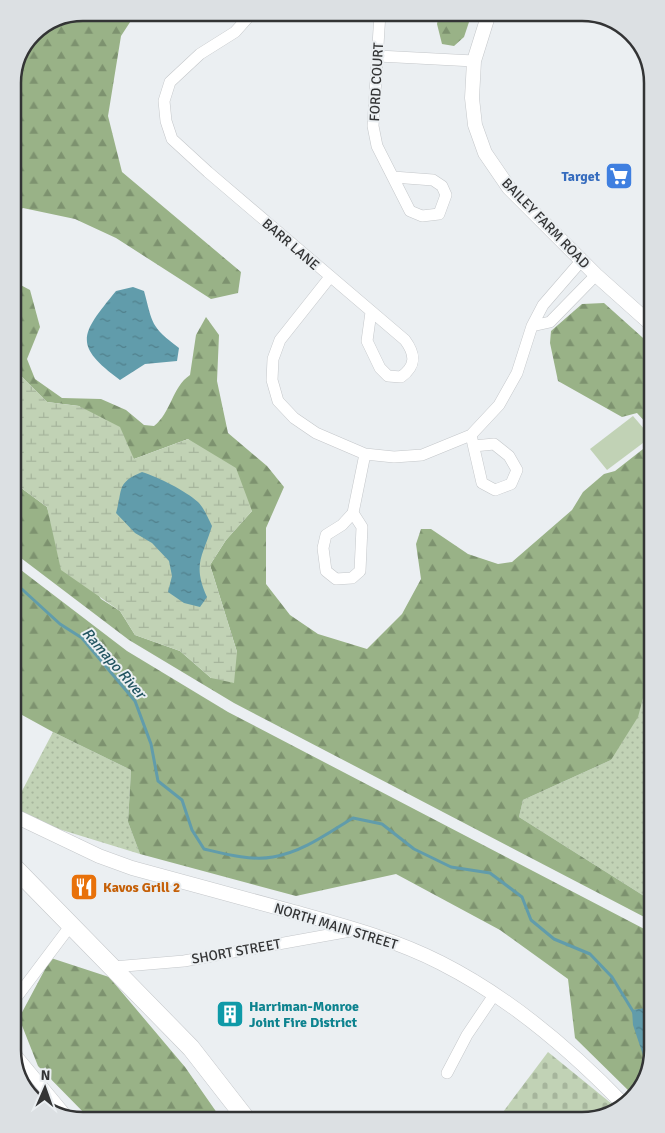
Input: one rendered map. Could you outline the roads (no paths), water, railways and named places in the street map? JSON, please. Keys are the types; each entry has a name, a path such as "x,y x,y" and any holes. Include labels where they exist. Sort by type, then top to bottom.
{"main road":[{"path":"21,875 191,1048 241,1112"}],"street":[{"name":"BARR LANE","path":"245,21 236,32 200,54 170,82 164,101 166,121 172,139 330,277 280,340 273,359 272,380 278,401 294,418 316,433 365,454 394,457 422,455 472,440 498,405 517,373 532,326 543,305 582,260"},
{"name":"FORD COURT","path":"380,21 373,126 378,146 393,177 410,211 422,216 438,214 446,195 442,186 433,180 393,177"},
{"name":"BAILEY FARM ROAD","path":"487,21 474,61 472,98 475,125 485,153 509,188 596,275 644,318"},
{"path":"378,56 474,61"},
{"path":"532,326 550,322 596,275"},
{"path":"330,277 405,340 412,351 414,363 410,370 401,377 388,376 380,368 367,340 371,312"},
{"path":"353,513 362,527 360,571 352,578 336,579 326,571 323,548 326,535 342,525 353,513 365,454"},
{"name":"NORTH MAIN STREET","path":"21,819 99,856 132,868 358,930 400,944 441,962 494,995 556,1040 619,1099"},
{"path":"21,990 71,925"},
{"name":"SHORT STREET","path":"113,967 184,960 358,930"},
{"path":"447,1073 467,1035 494,995"},
{"path":"22,1062 59,1106"}],"water":[{"path":"133,287 144,291 154,324 179,348 177,361 145,364 120,380 94,357 88,348 87,338 95,318 116,291"},
{"path":"142,472 172,485 193,498 202,507 212,526 200,560 200,576 207,597 200,607 184,603 168,592 172,576 169,561 152,543 135,533 116,513 120,492 124,483"},
{"path":"644,1008 643,1056 633,1025 632,1010"}],"waterway":[{"name":"Ramapo River","path":"21,588 60,624 82,638 135,701 151,744 158,781 182,800 192,830 204,849 247,858 273,857 295,851 325,836 353,818 382,824 414,849 451,867 490,873 522,897 531,920 554,939 590,954 612,977 634,1013"}],"place":[{"name":"Target","path":"619,176"},
{"name":"Kavos Grill 2","path":"84,887"},
{"name":"Harriman-Monroe Joint Fire District","path":"230,1014"}]}
